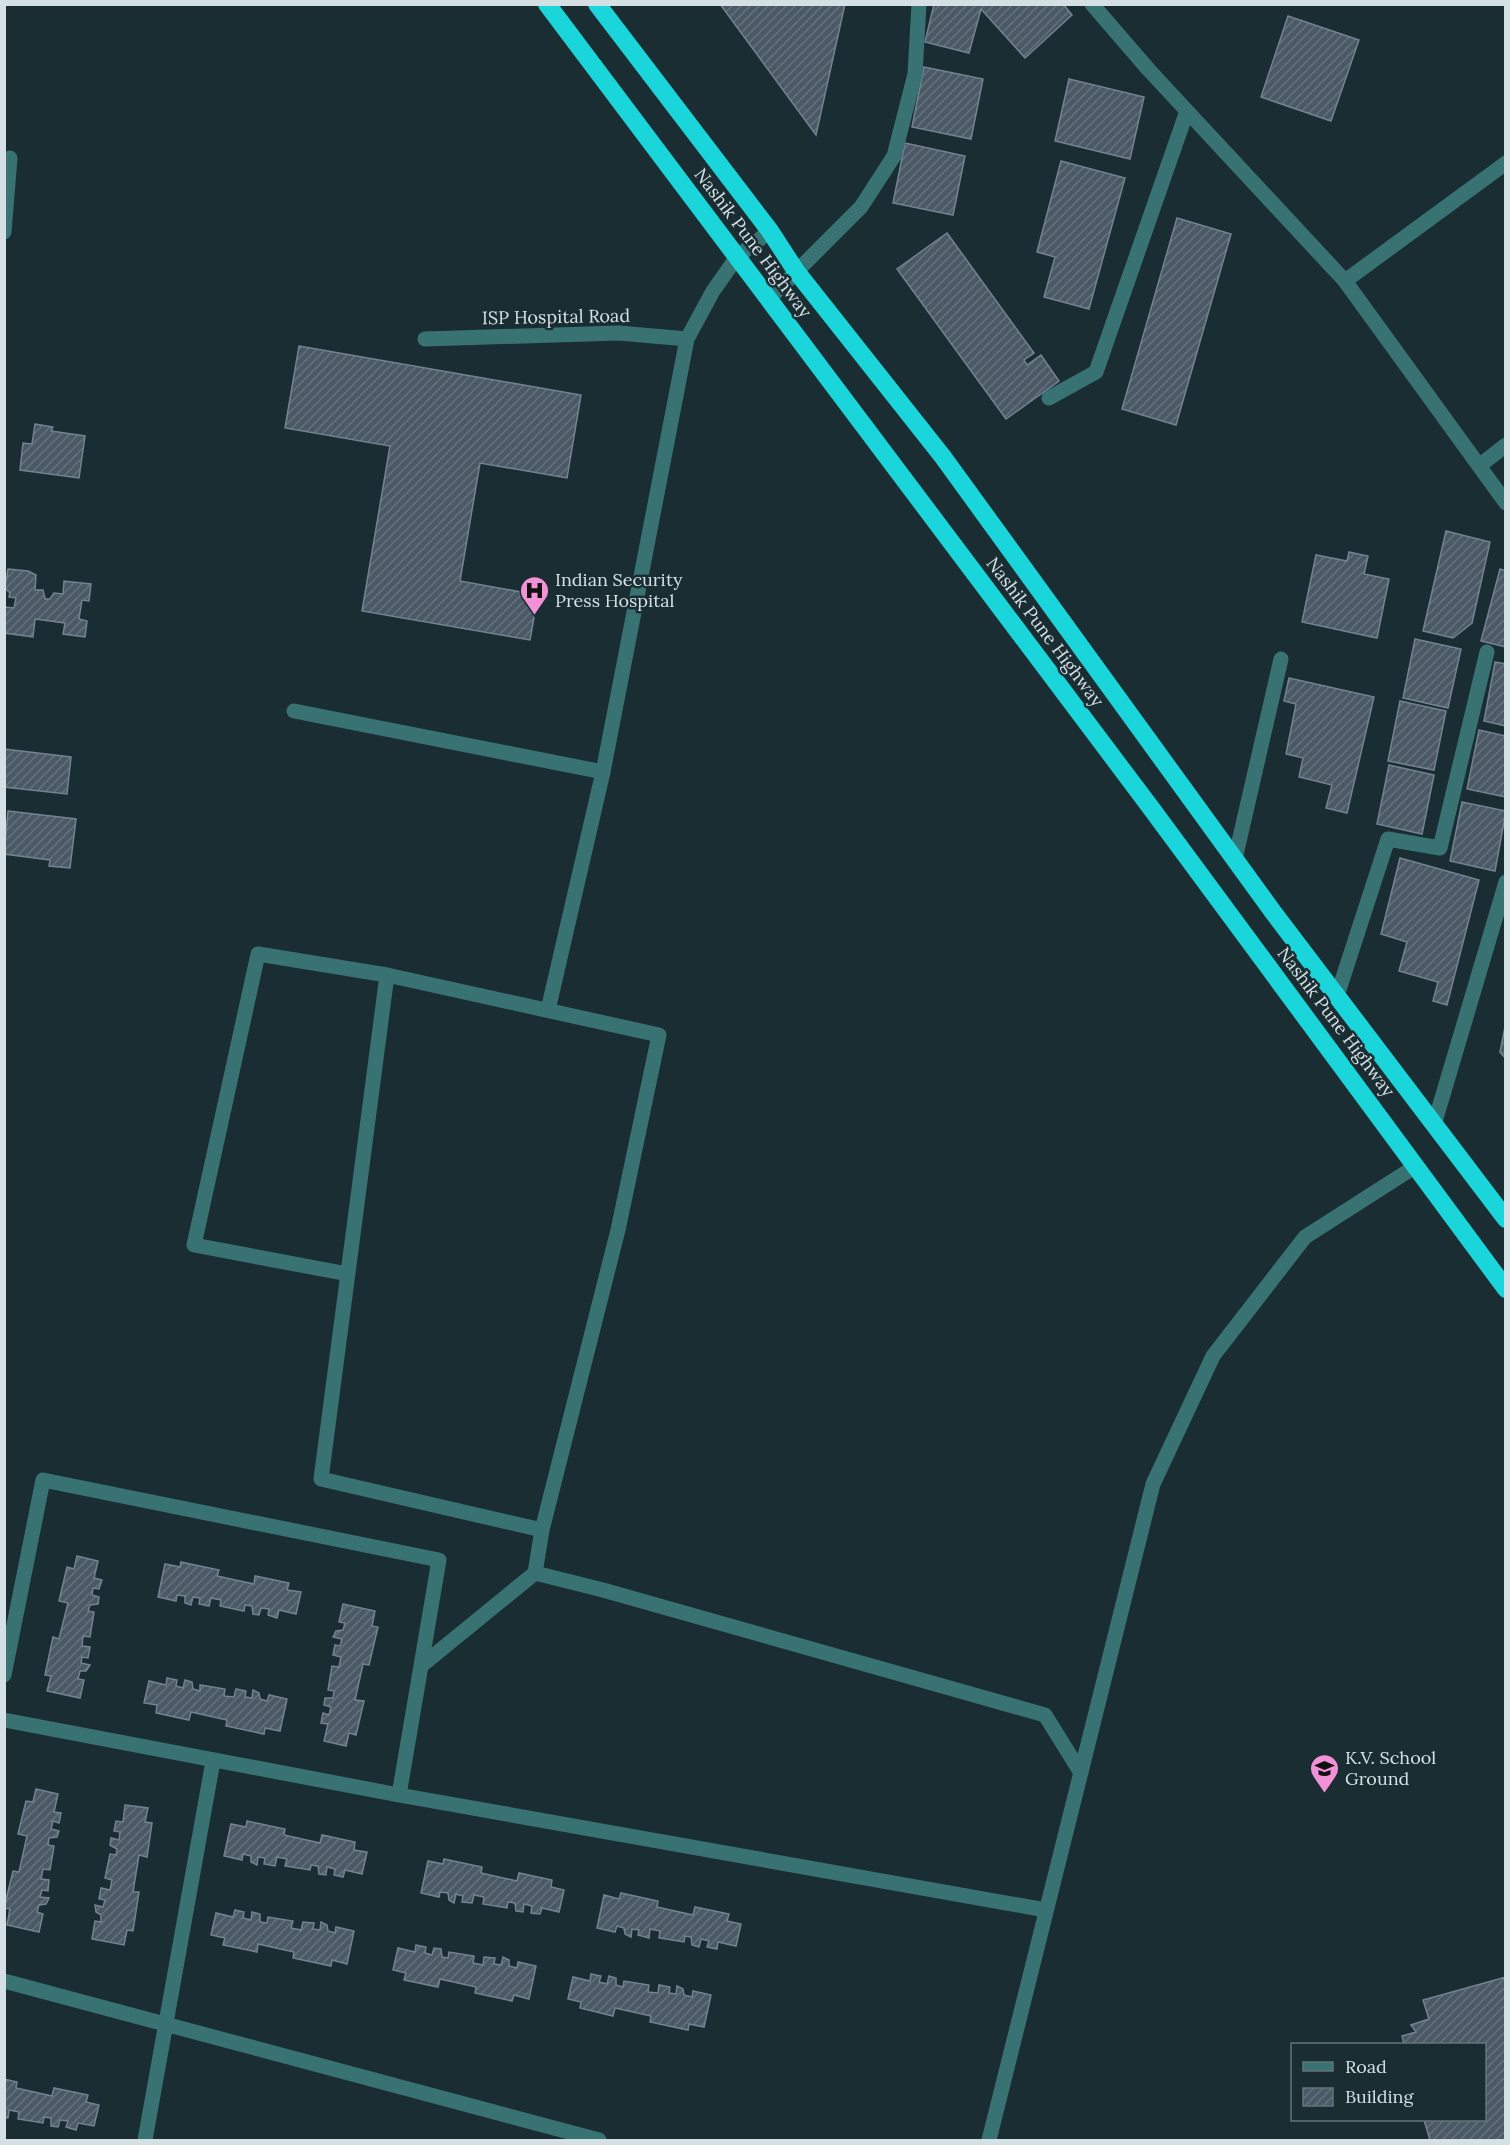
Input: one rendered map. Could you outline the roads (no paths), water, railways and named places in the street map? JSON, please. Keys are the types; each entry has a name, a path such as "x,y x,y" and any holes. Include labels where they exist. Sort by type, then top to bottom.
{"highway":[{"name":"Nashik Pune Highway","path":"547,4 1144,799 1506,1289"},
{"name":"Nashik Pune Highway","path":"597,4 770,231 796,271 943,458 1235,859 1506,1219"}],"street":[{"path":"769,299 861,207 894,156 915,74 919,4"},
{"path":"1092,4 1187,111 1345,281 1506,503"},
{"path":"1049,398 1096,372 1187,111"},
{"path":"4,232 10,158"},
{"path":"1345,281 1506,163"},
{"path":"548,1010 603,772 687,339 713,291 737,257 770,231"},
{"name":"ISP Hospital Road","path":"425,339 619,333 687,339"},
{"path":"1479,466 1506,445"},
{"path":"1337,996 1389,839 1440,848 1487,652"},
{"path":"1235,859 1281,659"},
{"path":"294,711 603,772"},
{"path":"1434,1125 1506,882"},
{"path":"348,1274 194,1245 258,954 387,975 659,1035 618,1230 542,1530 535,1573 421,1666"},
{"path":"387,975 321,1479 542,1530"},
{"path":"989,2140 1153,1484 1214,1356 1305,1237 1416,1166"},
{"path":"4,1675 43,1480 439,1560 399,1795"},
{"path":"535,1573 671,1608 1045,1715 1081,1773"},
{"path":"4,1720 399,1795 1046,1910"},
{"path":"145,2140 213,1761"},
{"path":"4,1981 581,2139 599,2140"}],"place":[{"name":"Indian Security Press Hospital","path":"534,616"},
{"name":"K.V. School Ground","path":"1324,1794"}]}
